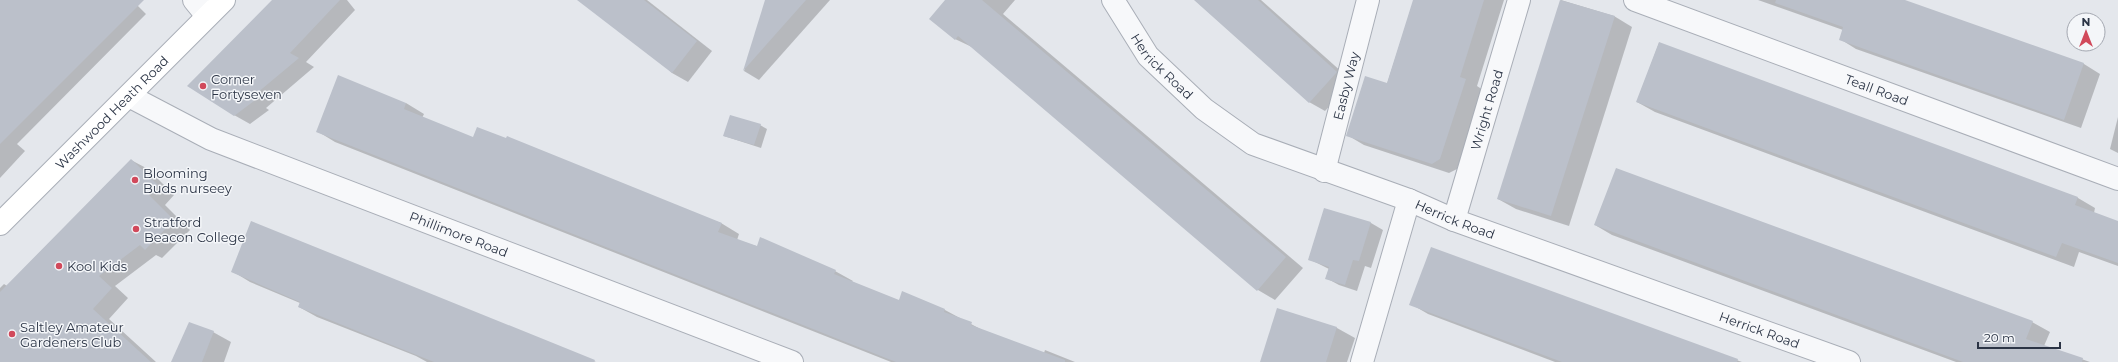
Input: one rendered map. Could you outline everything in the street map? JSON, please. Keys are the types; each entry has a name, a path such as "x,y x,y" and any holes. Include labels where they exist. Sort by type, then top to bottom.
{"main road":[{"name":"Washwood Heath Road","path":"0,224 129,96 201,8 224,0"}],"street":[{"name":"Herrick Road","path":"1113,0 1148,56 1204,109 1253,144 1324,171 1409,200 1454,220 1850,362"},
{"name":"Easby Way","path":"1324,171 1368,0"},
{"name":"Wright Road","path":"1454,220 1519,0"},
{"name":"Teall Road","path":"1635,0 2118,179"},
{"name":"Phillimore Road","path":"129,96 211,139 792,362"},
{"path":"1362,362 1409,200"}],"building":[{"path":"0,0 144,0 0,144"},
{"path":"272,0 340,0 290,53 299,58 251,98 254,101 234,116 187,86"},
{"path":"577,0 644,0 697,41 672,73"},
{"path":"765,0 806,0 743,71"},
{"path":"945,0 982,0 1286,257 1257,291 958,36 955,40 929,19"},
{"path":"1194,0 1258,0 1337,72 1309,103"},
{"path":"1413,0 1484,0 1460,77 1466,79 1440,159 1432,164 1346,136 1365,76 1387,83"},
{"path":"1560,0 1615,16 1551,216 1497,199"},
{"path":"1776,0 1905,0 2084,63 2064,120 1839,40 1843,27 1775,3"},
{"path":"1659,42 2078,197 2075,205 2118,221 2118,263 2062,243 2056,257 1636,102"},
{"path":"338,75 406,103 404,109 473,137 477,127 506,138 507,136 722,223 718,232 757,246 760,237 836,270 834,274 899,300 902,291 945,309 944,312 972,322 971,325 1065,360 1065,362 896,362 316,132"},
{"path":"730,115 761,124 754,145 723,136"},
{"path":"131,159 158,185 149,195 174,220 145,250 140,245 99,276 112,288 93,309 151,362 0,362 0,292"},
{"path":"1616,168 2033,321 2026,339 2083,358 2082,362 1963,362 1594,225"},
{"path":"1324,208 1371,222 1359,261 1353,260 1345,285 1325,279 1329,267 1308,260"},
{"path":"251,221 595,360 594,362 434,362 325,318 298,307 300,302 231,272"},
{"path":"1431,247 1738,359 1737,362 1562,362 1409,305"},
{"path":"1277,308 1337,327 1326,362 1260,362"},
{"path":"189,322 214,331 202,362 171,362"}],"place":[{"name":"Corner Fortyseven","path":"203,86"},
{"name":"Blooming Buds nurseey","path":"135,180"},
{"name":"Stratford Beacon College","path":"136,229"},
{"name":"Kool Kids","path":"59,266"},
{"name":"Saltley Amateur Gardeners Club","path":"12,334"}]}
